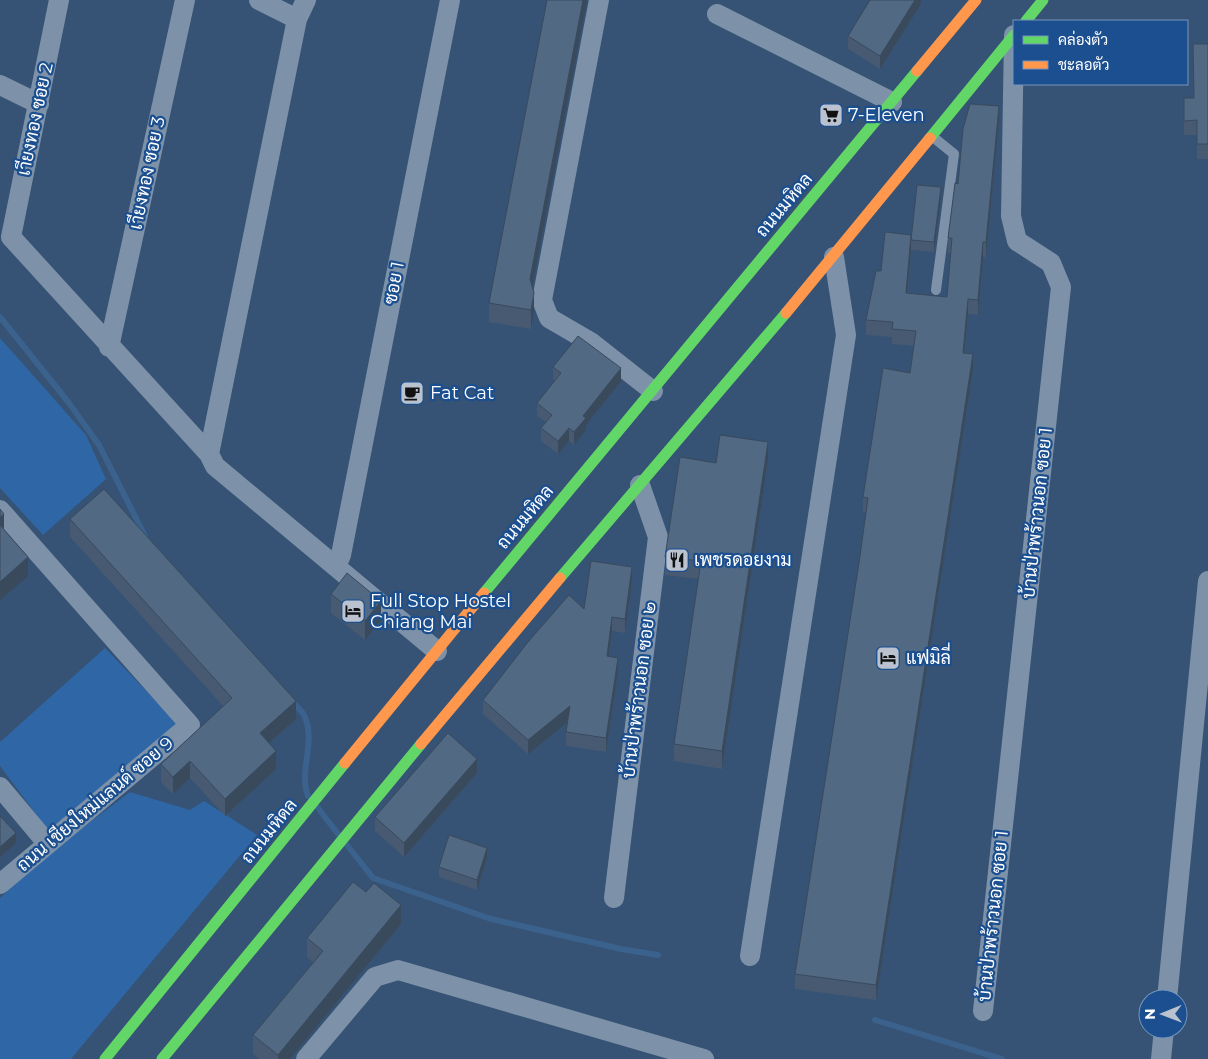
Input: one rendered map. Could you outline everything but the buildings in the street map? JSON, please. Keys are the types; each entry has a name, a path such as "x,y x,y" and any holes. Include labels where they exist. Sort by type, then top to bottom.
{"main road":[{"name":"ถนนมหิดล","path":"105,1059 441,645 976,0"},
{"path":"1027,20 1043,0"},
{"path":"172,1056 308,881 479,673 834,257 1013,36"}],"street":[{"name":"เาียงทอง ซอย 2","path":"59,0 10,237 109,347"},
{"name":"เาียงทอง ซอย 3","path":"109,347 184,0"},
{"path":"259,0 297,19"},
{"path":"209,454 297,19 306,0"},
{"name":"ซอย 1","path":"339,561 450,0"},
{"path":"599,0 542,300 548,318 592,343 653,391"},
{"path":"716,14 892,102"},
{"name":"บ้านป่าพร้าวนอก ซอย 1","path":"983,1011 1061,287 1051,263 1017,241 1010,216 1013,80"},
{"path":"0,86 39,104"},
{"path":"750,956 846,335 834,257"},
{"path":"109,347 209,454 220,456 339,561 441,645"},
{"name":"บ้านป่าพร้าวนอก ซอย ๒","path":"614,898 658,537 640,485"},
{"name":"ถนน เชียงใหม่แลนด์ ซอย 9","path":"0,510 190,725 0,884"},
{"path":"1168,989 1206,626 1208,581"},
{"path":"0,787 47,843"},
{"path":"306,1059 375,977 398,970 704,1059"},
{"path":"1161,1059 1163,1039"}],"lane":[{"path":"931,136 954,154 936,290"}],"shaded area":[{"path":"0,338 86,435 106,479 43,535 0,488"},
{"path":"105,648 179,725 50,833 0,766 0,742"},
{"path":"130,792 190,810 204,801 257,835 71,1059 0,1059 0,898 50,852"}],"waterway":[{"path":"0,317 69,403 99,445 145,536"},
{"path":"291,701 303,713 309,736 305,777 308,796"},
{"path":"318,808 338,834"},
{"path":"347,845 373,878 491,919 621,949 658,955"},
{"path":"875,1020 1002,1059"}],"traffic: fast":[{"path":"1027,20 1043,0"},
{"path":"930,138 1013,36"},
{"path":"484,593 917,71"},
{"path":"560,578 786,313"},
{"path":"162,1059 421,744"},
{"path":"105,1059 345,763"}],"traffic: slow":[{"path":"917,71 976,0"},
{"path":"786,313 930,138"},
{"path":"421,744 560,578"},
{"path":"345,763 484,593"}],"place":[{"name":"7-Eleven","path":"831,115"},
{"name":"Fat Cat","path":"412,393"},
{"name":"เพชรดอยงาม","path":"677,560"},
{"name":"Full Stop Hostel Chiang Mai","path":"353,611"},
{"name":"แฟมิลี่","path":"888,658"}]}
